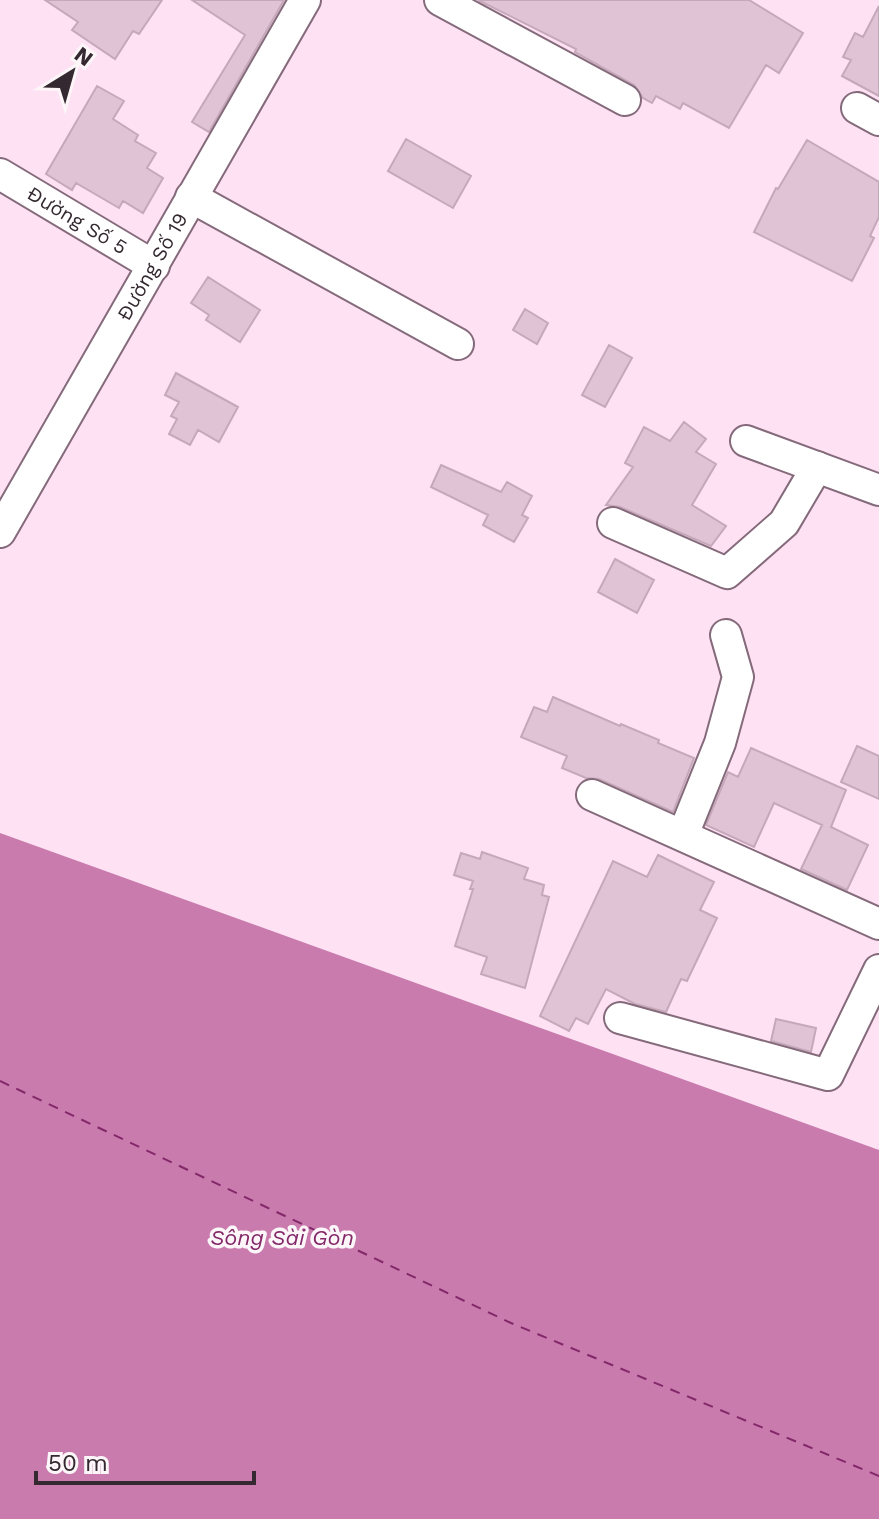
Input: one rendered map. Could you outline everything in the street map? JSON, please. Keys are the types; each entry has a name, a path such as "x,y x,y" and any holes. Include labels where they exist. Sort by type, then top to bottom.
{"street":[{"name":"Đường Số 19","path":"0,532 305,0"},
{"path":"440,0 625,100"},
{"name":"Đường Số 5","path":"0,174 154,266"},
{"path":"191,197 458,344"},
{"path":"746,441 879,490"},
{"path":"613,523 727,573 784,523 817,467"},
{"path":"683,835 720,743 738,677 726,635"},
{"path":"592,795 879,924"},
{"path":"620,1018 828,1075 879,970"}],"water":[{"name":"Sông Sài Gòn","path":"0,833 879,1150 879,1519 0,1519"}],"building":[{"path":"45,0 162,0 139,34 133,31 115,59 72,30 78,22"},
{"path":"192,0 284,0 209,132 192,122 245,35"},
{"path":"478,0 749,0 803,33 779,73 766,65 729,128 683,103 680,109 656,96 652,103 643,98 634,85 575,52 576,49"},
{"path":"879,6 879,96 842,76 851,60 843,57 855,33 863,37"},
{"path":"97,86 124,101 113,119 138,135 135,141 156,153 147,168 163,178 143,213 123,201 119,208 76,183 72,190 46,174"},
{"path":"406,139 471,176 453,208 388,171"},
{"path":"807,140 879,182 879,217 870,236 874,238 852,281 754,232 776,188"},
{"path":"208,277 260,310 240,342 206,320 209,315 191,303"},
{"path":"525,309 548,323 537,344 513,330"},
{"path":"609,345 632,358 605,407 582,395"},
{"path":"176,373 238,407 219,442 198,430 190,445 169,434 177,419 171,416 179,402 165,395"},
{"path":"684,422 706,439 696,452 716,464 692,505 726,526 711,546 620,507 606,505 633,467 625,463 644,427 670,441"},
{"path":"441,465 501,492 507,482 532,496 522,515 528,518 514,542 483,525 488,515 431,487"},
{"path":"615,559 654,580 637,613 598,592"},
{"path":"553,697 659,740 658,743 694,758 673,812 599,779 586,778 562,768 567,756 521,737 534,707 547,712"},
{"path":"857,746 879,756 879,799 841,782"},
{"path":"751,748 846,790 831,827 868,845 847,890 801,869 822,825 774,803 754,847 706,825 728,772 738,777"},
{"path":"482,852 528,868 524,879 544,885 542,895 549,897 525,988 481,974 487,957 455,946 473,881 454,875 461,853 480,859"},
{"path":"658,855 714,882 700,910 717,918 687,981 681,979 666,1012 635,1004 606,989 588,1024 576,1018 569,1031 540,1016 613,861 647,877"},
{"path":"776,1019 816,1028 811,1052 771,1041"}],"ferry route":[{"path":"0,1081 511,1323 879,1476"}]}
